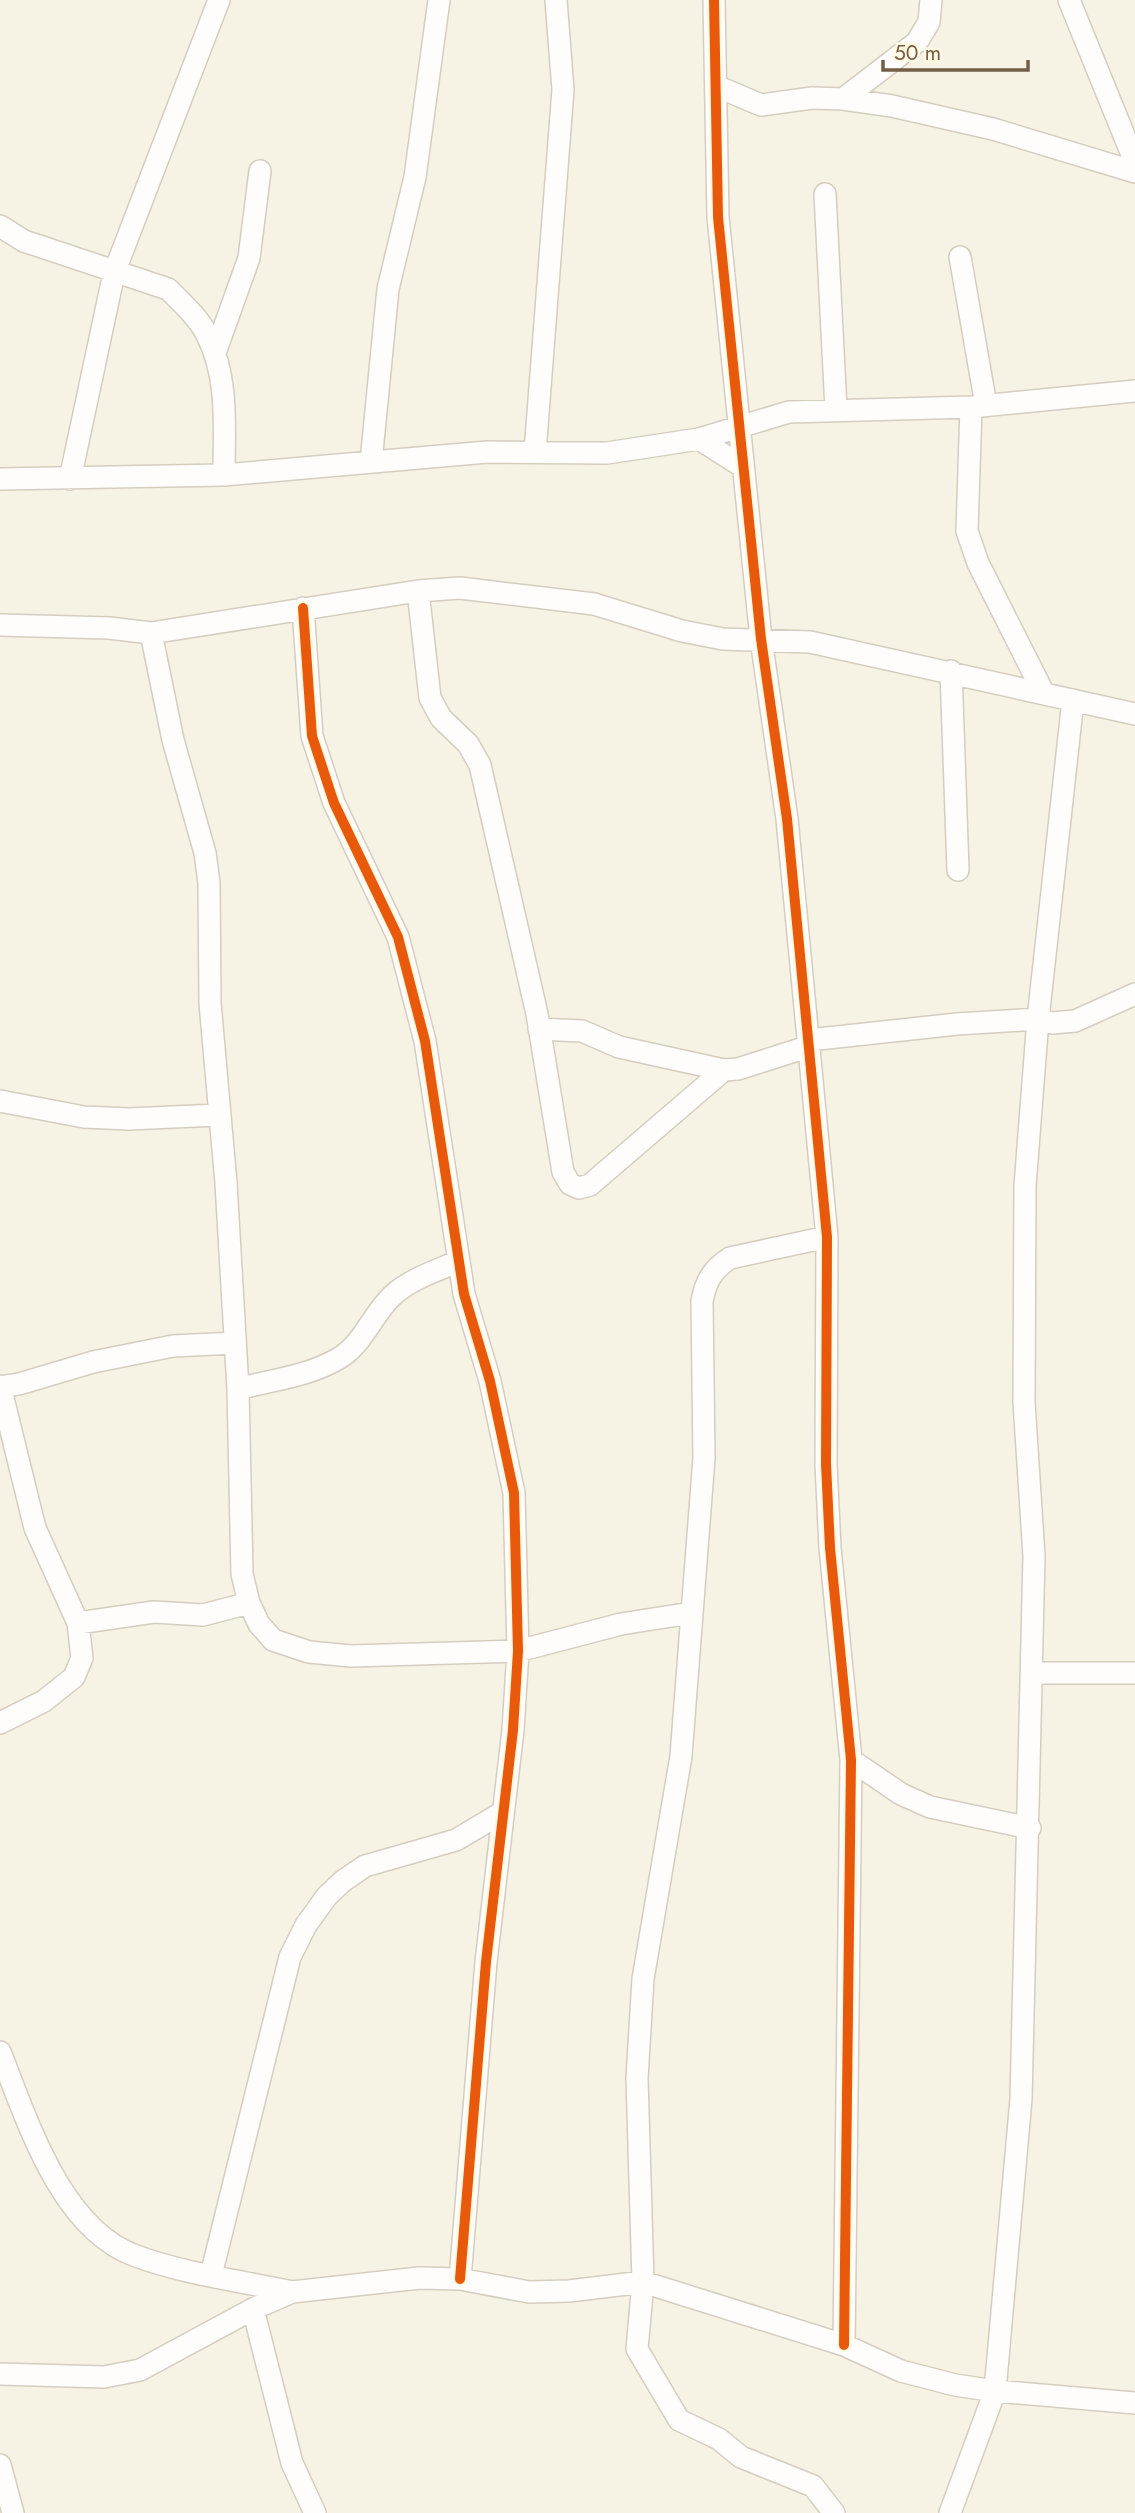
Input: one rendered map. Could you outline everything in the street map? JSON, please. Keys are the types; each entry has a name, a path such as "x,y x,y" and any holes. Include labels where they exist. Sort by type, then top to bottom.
{"street":[{"path":"70,479 114,273 219,0"},
{"path":"371,462 388,289 415,177 439,0"},
{"path":"535,452 563,90 556,0"},
{"path":"714,0 718,217 761,639 787,820 827,1237 826,1464 830,1548 851,1760 844,2345"},
{"path":"844,99 917,42 929,22 931,0"},
{"path":"1069,0 1135,162"},
{"path":"716,86 761,105 792,99 844,99 993,129 1135,172"},
{"path":"215,353 249,258 260,171"},
{"path":"825,194 836,409"},
{"path":"0,226 24,242 168,289 206,332 215,353 224,389 224,475"},
{"path":"960,257 979,406 967,531 978,563 1043,692"},
{"path":"0,479 224,475 487,452 607,453 699,439 789,412 979,406 1135,391"},
{"path":"699,439 743,467"},
{"path":"0,625 109,628 151,634 303,608 418,591 460,588 594,604 682,631 723,639 810,642 951,671 1135,714"},
{"path":"418,591 430,698 441,718 468,744 480,765 539,1029 563,1172 570,1184 579,1188 590,1185 724,1070"},
{"path":"303,608 312,736 334,803 398,937 425,1041 464,1294 490,1381 514,1493 518,1651 486,1962 460,2279"},
{"path":"151,634 173,740 205,853 209,883 210,1003 235,1343 242,1574 248,1603 259,1623 273,1640 309,1652 351,1656 518,1651 621,1625 691,1613"},
{"path":"951,671 958,870"},
{"path":"950,2513 995,2391 1021,2099 1030,1828 1034,1556 1024,1402 1025,1186 1038,1019 1073,700"},
{"path":"539,1029 582,1031 619,1047 724,1070 738,1069 810,1043 1038,1019 1052,1023 1075,1021 1135,995"},
{"path":"0,1101 84,1117 129,1119 218,1115"},
{"path":"827,1237 730,1258 718,1265 706,1281 702,1301 704,1458 681,1756 642,1992 637,2078 643,2282 637,2349 675,2415 684,2424 719,2439 740,2457 813,2486 834,2513"},
{"path":"237,1388 315,1369 342,1357 359,1340 393,1295 411,1282 459,1261"},
{"path":"0,1723 44,1701 74,1677 82,1658 78,1623 35,1528 0,1386 19,1384 93,1362 173,1346 235,1343"},
{"path":"78,1623 153,1612 204,1615 248,1603"},
{"path":"1032,1672 1135,1673"},
{"path":"851,1760 901,1794 930,1807 1030,1828"},
{"path":"211,2275 290,1957 306,1926 327,1896 365,1866 456,1840 503,1812"},
{"path":"0,2052 40,2151 70,2202 101,2234 134,2255 292,2292"},
{"path":"0,2374 104,2376 140,2370 253,2309 292,2292 419,2278 460,2279 528,2292 569,2291 643,2282 844,2345 901,2371 995,2391 1135,2403"},
{"path":"253,2309 292,2463 315,2513"},
{"path":"0,2465 13,2513"}],"cycle path":[{"path":"714,0 718,217 761,639 787,819 827,1237 826,1464 830,1548 851,1760 844,2345"},
{"path":"303,608 312,736 334,803 398,937 425,1041 464,1294 490,1381 514,1493 518,1651 513,1730 486,1962 460,2279"}]}
